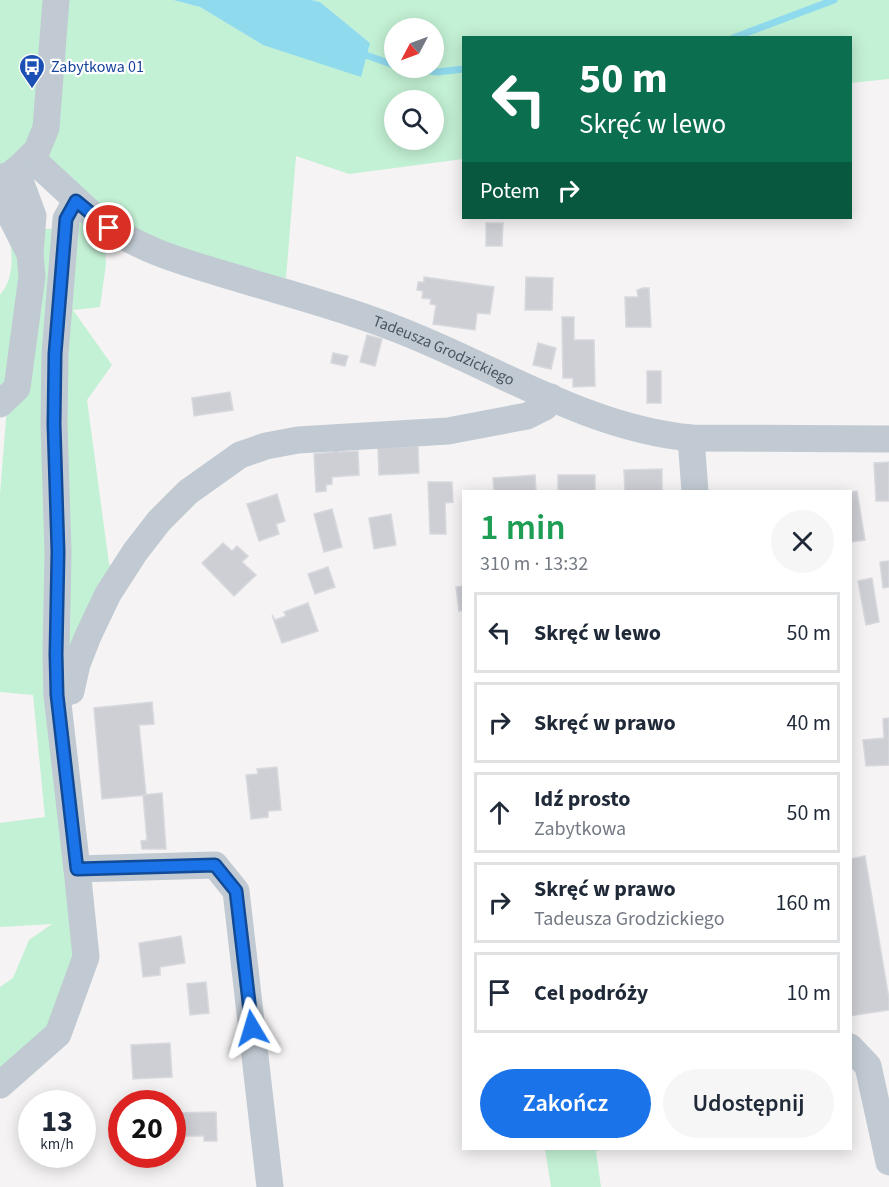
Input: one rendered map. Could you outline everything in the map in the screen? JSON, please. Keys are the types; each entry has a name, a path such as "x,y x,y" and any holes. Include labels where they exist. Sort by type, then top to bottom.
{"street":[{"path":"0,404 17,388 32,276 30,254 10,215 13,170 42,139 48,117 56,0"},
{"name":"Tadeusza Grodzickiego","path":"13,170 76,201 109,228 165,256 396,328 551,397 643,430 691,438 889,439"},
{"path":"0,1085 58,1035 86,957 57,695 56,654 58,552 54,424 55,354 66,219 76,201"},
{"path":"57,695 70,691 88,636 108,594 135,552 159,521 188,492 240,455 266,446 298,440 448,431 527,416 545,407 551,397"},
{"path":"691,438 695,490"},
{"path":"77,869 215,865 236,891 270,1187"},
{"path":"852,1049 868,1066 889,1162"}],"green space":[{"path":"0,0 173,0 200,7 263,45 370,43 320,2 312,0 889,0 889,79 852,83 852,36 462,36 462,159 349,174 296,156 286,278 165,256 31,158 0,176"},
{"path":"79,221 104,237 106,264 100,307 73,310 112,365 87,400 109,564 123,586 63,701 76,947 53,1031 0,1071 0,987 13,978 29,940 52,924 0,927 0,823 45,817 33,695 0,692 0,494 7,407 0,406 0,295 11,272 8,228 55,229"},
{"path":"545,1150 601,1150 596,1151 601,1187 551,1187"}],"water":[{"path":"173,0 312,0 320,2 370,43 361,77 263,45 200,7"}],"building":[{"path":"486,223 503,223 502,246 486,246"},
{"path":"424,277 494,287 490,314 477,313 475,330 433,324 436,305 430,304 431,299 422,298 423,291 417,290 418,282 424,282"},
{"path":"526,277 553,278 552,310 525,310"},
{"path":"649,288 651,327 626,327 625,297 638,297 637,290"},
{"path":"562,317 574,317 574,340 594,340 595,386 573,387 573,378 563,378"},
{"path":"367,335 382,339 375,366 360,362"},
{"path":"538,343 556,348 551,369 533,365"},
{"path":"333,353 348,356 345,366 331,363"},
{"path":"647,371 661,371 661,403 647,403"},
{"path":"230,392 233,410 194,416 192,398"},
{"path":"418,446 419,473 379,475 378,448"},
{"path":"339,447 339,452 358,451 359,475 332,477 332,484 326,485 326,491 316,492 314,454 333,452 332,448"},
{"path":"889,462 889,501 876,501 874,463"},
{"path":"662,469 662,490 625,490 624,470"},
{"path":"535,475 536,490 494,490 493,478"},
{"path":"558,475 595,475 595,490 558,490"},
{"path":"428,482 452,482 453,502 445,503 446,534 430,534"},
{"path":"857,491 865,540 852,542 852,492"},
{"path":"277,494 285,521 276,524 279,534 259,541 247,504"},
{"path":"332,509 342,547 324,552 314,514"},
{"path":"391,514 396,545 374,549 369,518"},
{"path":"223,543 232,551 237,546 248,556 242,562 256,575 234,596 202,563"},
{"path":"889,561 889,587 883,588 880,562"},
{"path":"328,567 335,587 315,594 308,574"},
{"path":"872,578 879,622 866,625 858,581"},
{"path":"462,586 462,610 459,611 456,587"},
{"path":"308,603 318,631 282,643 272,615 275,620 286,616 284,612"},
{"path":"152,702 154,724 139,725 146,795 102,799 94,708"},
{"path":"889,718 889,765 866,766 863,740 884,738 883,719"},
{"path":"277,767 281,810 268,811 268,817 251,819 246,775 258,774 257,769"},
{"path":"162,793 166,849 142,849 141,841 147,840 143,795"},
{"path":"865,856 889,1010 852,1016 852,859"},
{"path":"181,936 185,963 160,967 160,975 143,977 139,943"},
{"path":"206,982 209,1013 190,1015 187,984"},
{"path":"170,1043 172,1077 133,1079 131,1045"},
{"path":"216,1112 217,1141 204,1141 204,1136 186,1136 186,1113"}],"waterway":[{"path":"738,36 834,0"},
{"path":"360,53 384,61"},
{"path":"444,71 462,69"}],"place":[{"name":"Zabytkowa 01","path":"32,90"}],"route":[{"path":"109,228 76,201 66,219 55,354 54,424 58,552 57,695 77,869 215,865 236,891 252,1028"}]}
